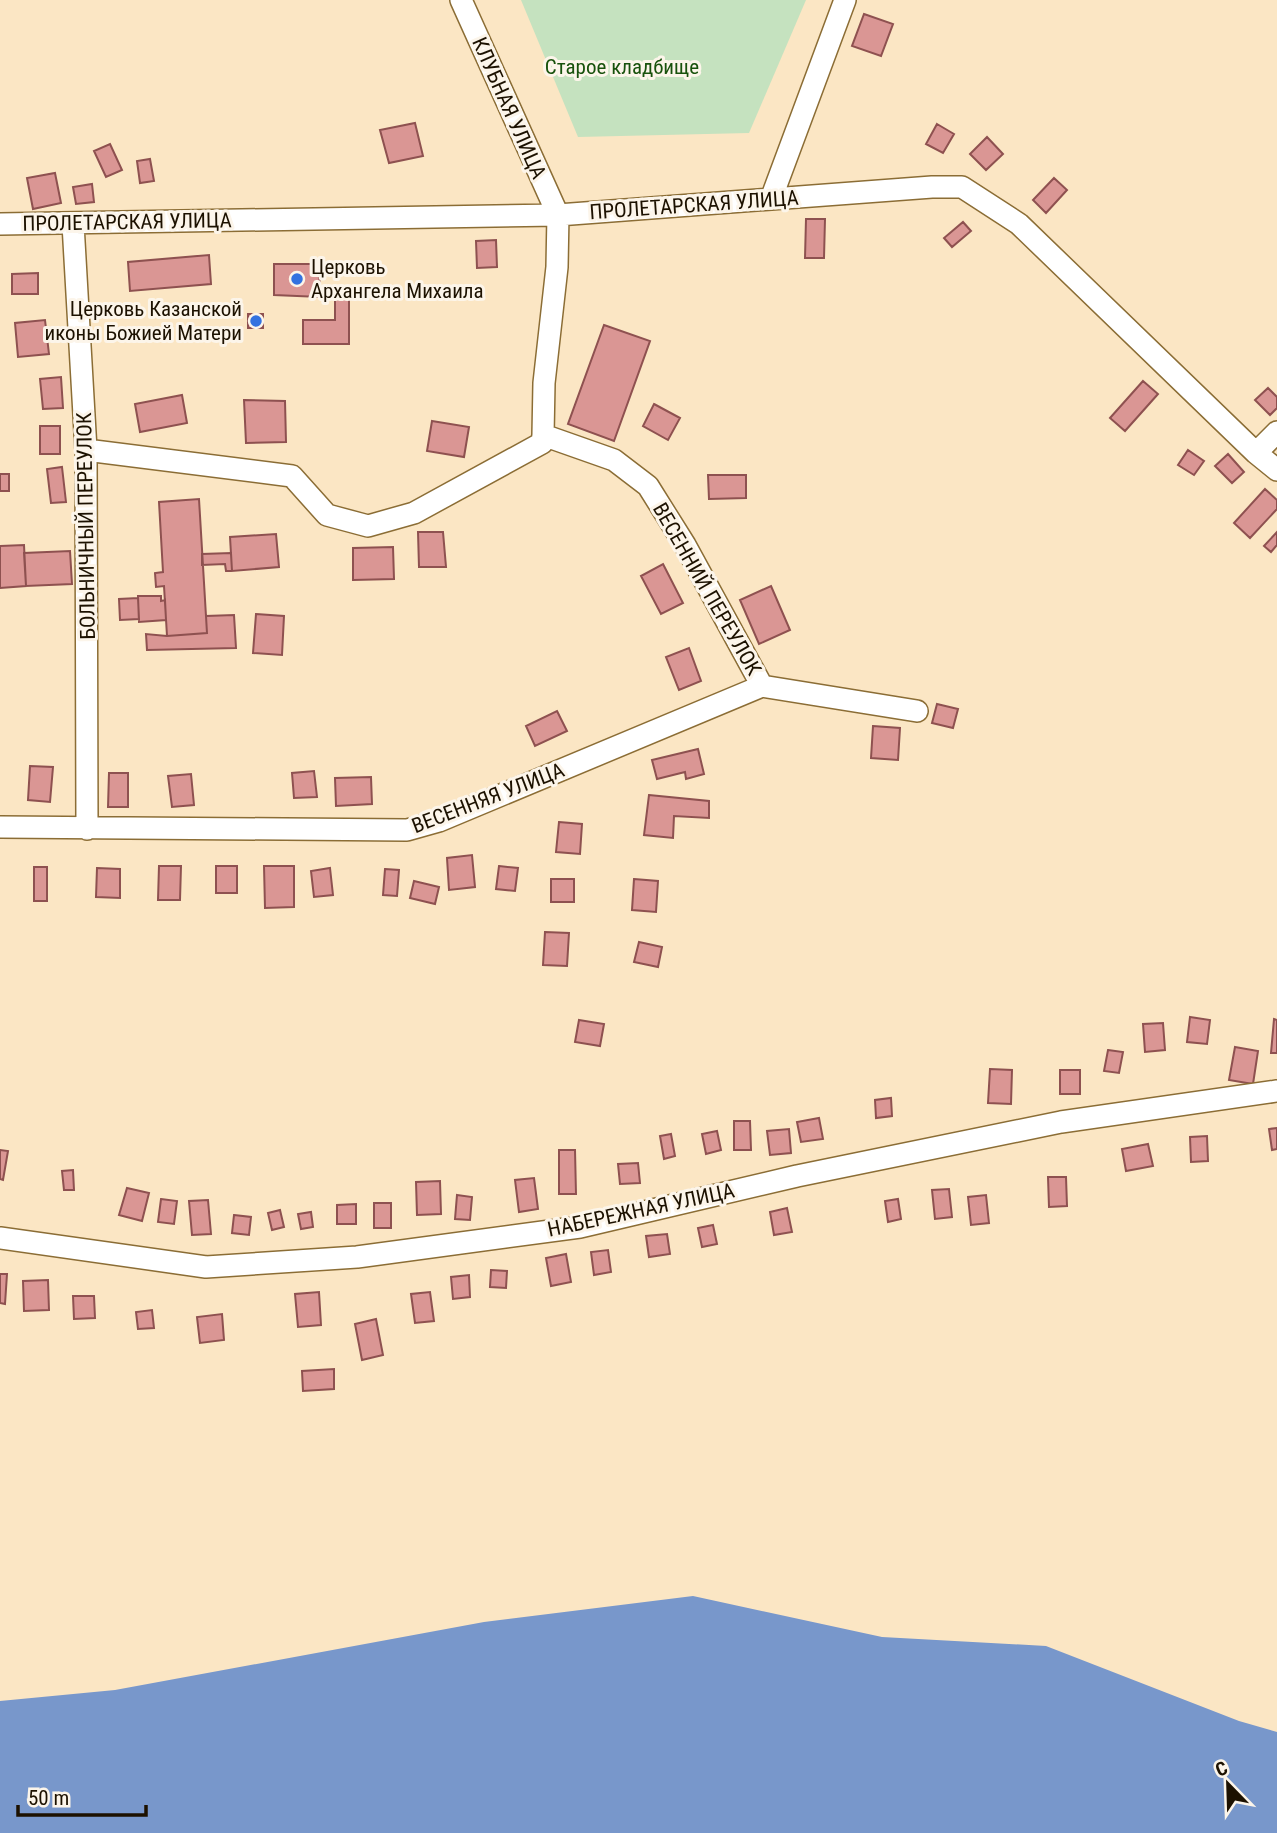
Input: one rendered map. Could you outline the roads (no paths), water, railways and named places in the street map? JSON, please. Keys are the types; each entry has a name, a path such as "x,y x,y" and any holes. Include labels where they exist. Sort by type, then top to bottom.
{"street":[{"name":"КЛУБНАЯ УЛИЦА","path":"461,0 558,215"},
{"path":"771,199 845,0"},
{"name":"ПРОЛЕТАРСКАЯ УЛИЦА","path":"0,224 558,215 962,187 1019,224 1256,453 1277,470"},
{"path":"86,450 292,475 327,515 368,526 414,513 451,495 542,443 544,383 557,267 558,215"},
{"name":"БОЛЬНИЧНЫЙ ПЕРЕУЛОК","path":"72,223 86,450 88,830"},
{"path":"1256,453 1277,432"},
{"name":"ВЕСЕННИЙ ПЕРЕУЛОК","path":"543,435 614,460 648,486 685,545 762,686"},
{"path":"762,686 917,711"},
{"name":"ВЕСЕННЯЯ УЛИЦА","path":"0,827 88,830 407,830 439,821 762,686"},
{"name":"НАБЕРЕЖНАЯ УЛИЦА","path":"0,1238 206,1268 357,1257 580,1227 797,1176 1061,1122 1277,1091"}],"water":[{"path":"693,1596 882,1637 1046,1646 1239,1721 1277,1732 1277,1833 0,1833 0,1701 115,1690 484,1622"}],"place":[{"name":"Церковь Архангела Михаила","path":"297,279"},
{"name":"Церковь Казанской иконы Божией Матери","path":"256,321"}],"park label":[{"name":"Старое кладбище","path":"622,67"}]}
